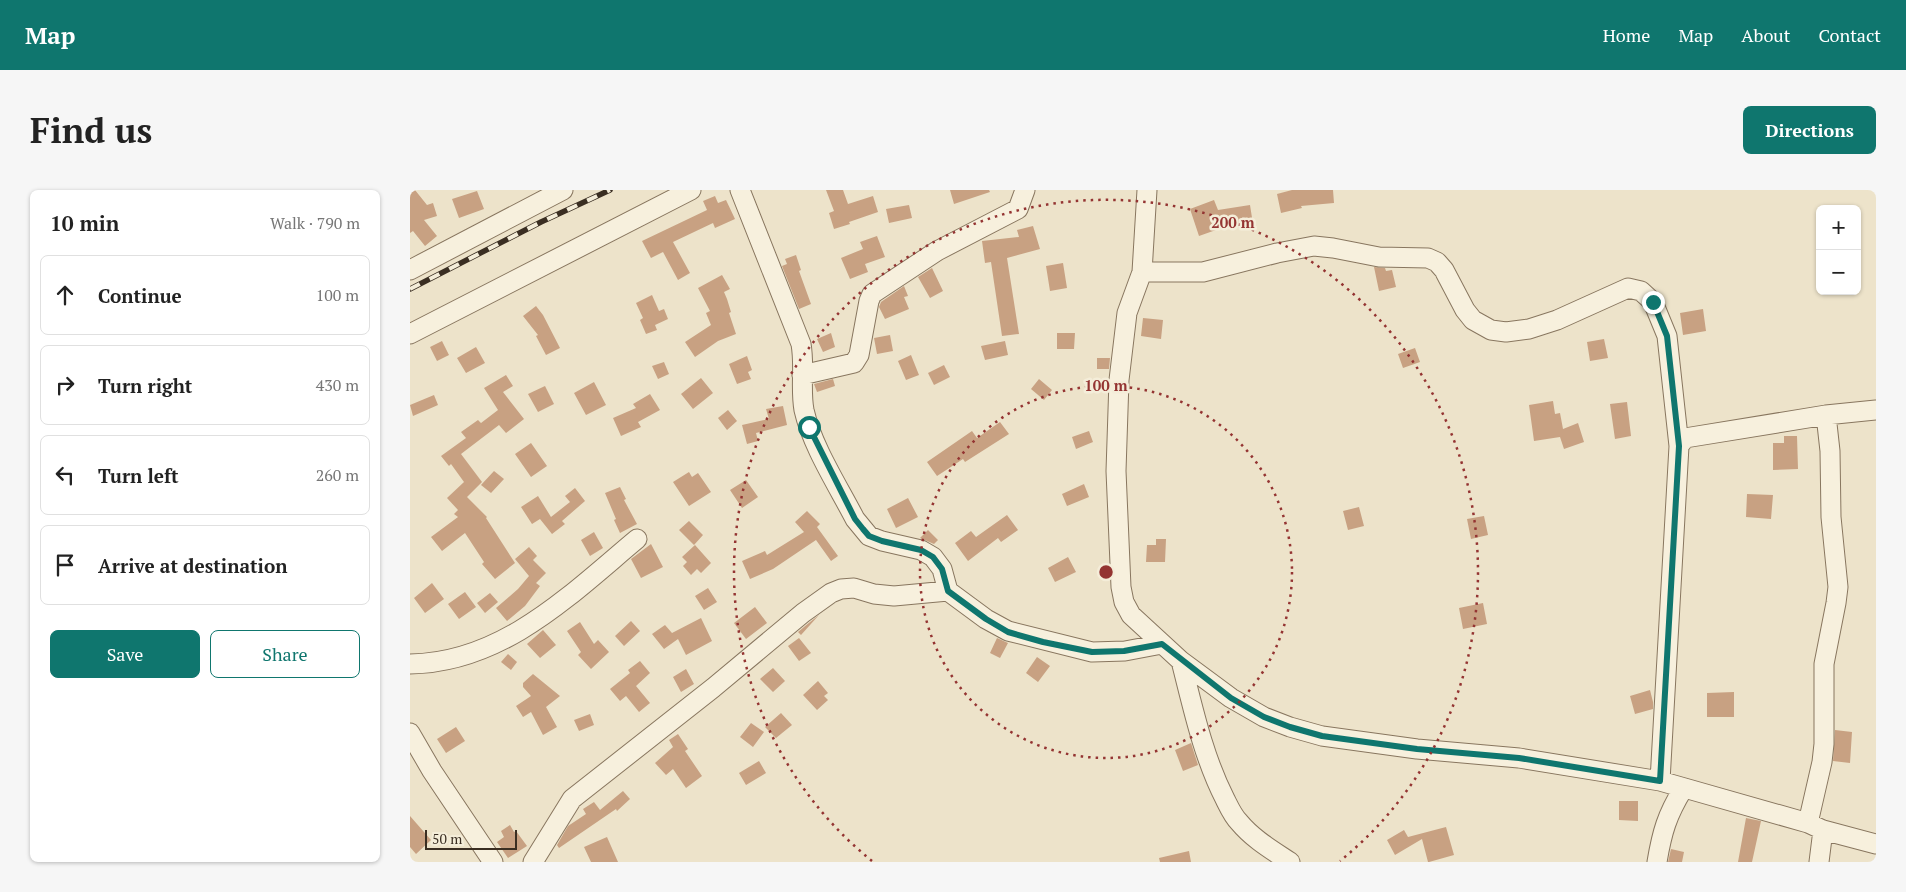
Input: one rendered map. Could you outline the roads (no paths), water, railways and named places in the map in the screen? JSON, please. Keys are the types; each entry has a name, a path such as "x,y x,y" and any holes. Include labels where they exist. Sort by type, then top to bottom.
{"street":[{"path":"410,270 563,190"},
{"path":"410,334 691,190"},
{"path":"740,190 801,344 803,354 803,400 809,427 855,519 869,536 921,550 933,557 942,569 948,591 986,619 1008,632 1043,642 1092,652 1124,651 1162,644"},
{"path":"802,376 854,363 859,355 872,294 937,251 1018,209 1025,190"},
{"path":"1147,190 1142,272 1127,313 1119,380 1116,472 1121,587 1124,602 1132,615 1162,644 1181,661 1231,698 1264,717 1322,736 1417,749 1519,758 1660,781 1876,844"},
{"path":"1142,272 1203,272 1277,253 1314,246 1379,257 1428,258 1436,262 1444,270 1473,320 1491,330 1506,332 1529,329 1557,320 1619,291 1634,288 1641,291 1653,302 1667,336 1679,446 1660,781"},
{"path":"1679,446 1685,438 1826,415 1876,410"},
{"path":"1818,862 1816,827 1824,744 1824,664 1838,587 1831,516 1830,451 1826,415"},
{"path":"410,664 422,664 454,658 484,649 513,636 555,608 637,539"},
{"path":"533,862 572,799 713,688 803,613 831,593 842,589 854,588 874,594 894,596 948,591"},
{"path":"1181,661 1204,747 1212,771 1229,807 1237,821 1248,832 1286,861"},
{"path":"410,733 432,771 494,862"},
{"path":"1658,862 1664,826 1670,809 1683,789"}],"railway":[{"path":"410,289 541,222 610,190"}]}
